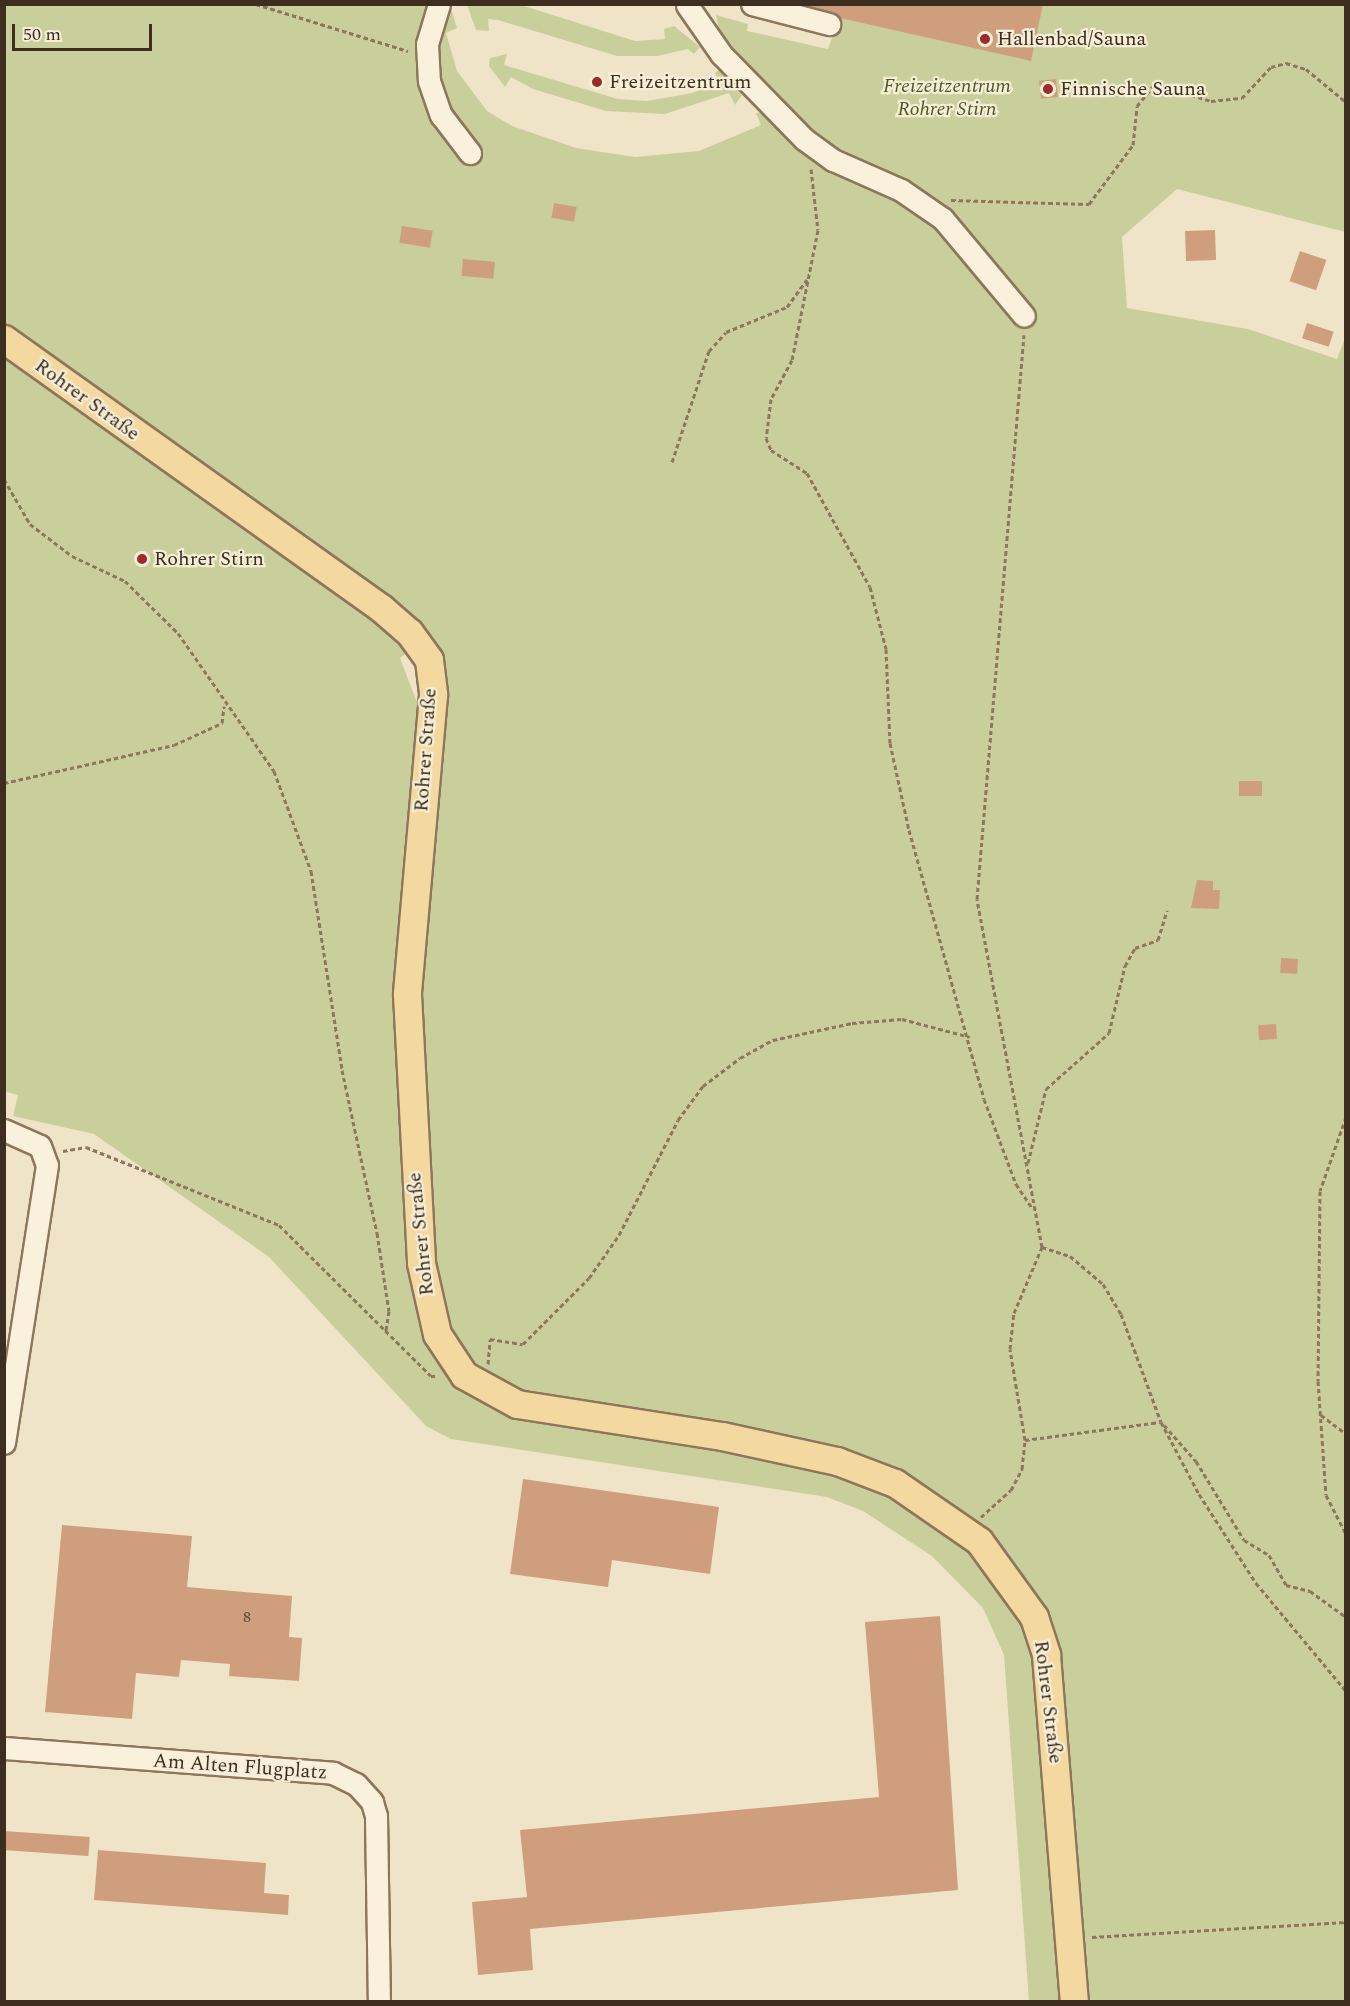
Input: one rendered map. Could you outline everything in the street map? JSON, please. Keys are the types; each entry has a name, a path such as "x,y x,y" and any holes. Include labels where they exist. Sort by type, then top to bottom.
{"main road":[{"name":"Rohrer Straße","path":"4,339 381,608 409,632 429,660 433,695 408,983 410,1097 425,1291 437,1334 460,1369 482,1388 517,1404 722,1436 837,1461 894,1483 967,1531 1010,1577 1034,1617 1046,1655 1074,2001"}],"street":[{"path":"439,4 428,49 434,99 470,153"},
{"path":"687,4 721,54 804,139 833,160 919,201 965,240 1023,316"},
{"path":"752,4 829,24"},
{"path":"4,1130 31,1140 45,1154 46,1187 4,1443"},
{"name":"Am Alten Flugplatz","path":"4,1748 333,1773 356,1784 376,1816 379,2001"}],"path":[{"path":"256,4 406,51 428,49"},
{"path":"919,201 1089,204 1133,145 1137,106 1155,84 1211,101 1242,98 1271,67 1286,63 1306,69 1346,102"},
{"path":"804,139 818,230 792,360 765,423 766,438 771,450 807,473 870,587 886,650 890,743 906,819 1000,1146 1035,1213"},
{"path":"672,462 709,351 726,332 787,307 810,276"},
{"path":"967,1531 1011,1490 1022,1469 1025,1440 1010,1349 1014,1313 1042,1247 977,899 1023,316"},
{"path":"4,479 30,524 50,542 125,581 147,600 201,664 224,706 274,771 311,871 342,1070 376,1233 389,1311 386,1331"},
{"path":"4,783 174,745 222,723 224,706"},
{"path":"1027,1169 1046,1089 1109,1034 1125,966 1135,948 1158,940 1167,910"},
{"path":"45,1154 86,1148 270,1220 305,1246 431,1376 460,1369 483,1373 490,1339 523,1344 589,1278 619,1235 678,1120 703,1086 740,1058 773,1040 852,1023 902,1019 970,1037"},
{"path":"1346,1117 1320,1191 1320,1414 1326,1495 1346,1534"},
{"path":"1042,1247 1070,1256 1102,1284 1121,1314 1161,1422 1256,1583 1346,1691"},
{"path":"1320,1414 1346,1434"},
{"path":"1025,1440 1161,1422"},
{"path":"1161,1422 1196,1461 1244,1540 1269,1556 1286,1586 1310,1591 1346,1617"},
{"path":"1069,1939 1346,1922"}],"green space":[{"name":"Freizeitzentrum Rohrer Stirn","path":"4,5 434,5 422,52 427,100 440,126 465,154 472,145 440,102 433,67 436,23 442,6 450,5 457,28 446,33 457,71 487,111 512,126 576,148 635,157 699,151 761,125 756,113 773,112 783,104 719,31 716,15 748,24 747,31 828,49 839,18 813,13 813,5 1345,5 1345,232 1177,189 1122,237 1127,308 1248,329 1337,359 1345,338 1345,2001 1029,2001 1004,1655 983,1608 932,1556 863,1511 827,1497 451,1439 426,1426 269,1257 94,1134 13,1116 18,1095 4,1091","holes":["430,637 447,683 419,959 419,1063 428,1227 446,1322 423,1329 404,1208 394,990 418,705 400,658"]},
{"path":"467,5 521,5 635,41 665,39 664,29 674,26 700,47 694,54 688,49 657,56 617,56 498,20 488,19 489,31 476,30"},
{"path":"507,54 504,65 618,99 647,101 692,93 720,83 715,73 719,70 742,95 735,105 729,93 665,114 606,111 533,89 511,77 505,87 489,66 490,58"}],"building":[{"name":"Hallenbad/Sauna","path":"1043,4 1031,61 840,18 807,5"},
{"name":"Finnische Sauna","path":"1056,79 1058,97 1041,99 1039,81"},
{"path":"554,203 577,207 574,222 551,218"},
{"path":"402,226 433,231 430,248 399,243"},
{"path":"1215,230 1216,260 1186,261 1185,231"},
{"path":"1300,251 1326,260 1316,290 1290,281"},
{"path":"463,259 495,262 493,279 462,276"},
{"path":"1307,323 1334,332 1329,347 1302,338"},
{"path":"1239,781 1262,781 1262,796 1239,796"},
{"path":"1197,880 1213,881 1213,890 1220,890 1219,909 1191,908"},
{"path":"1281,958 1298,959 1297,974 1280,973"},
{"path":"1276,1024 1277,1039 1259,1040 1258,1025"},
{"path":"523,1479 719,1507 710,1574 612,1560 608,1587 510,1574"},
{"path":"62,1525 192,1536 187,1587 292,1596 289,1637 302,1638 299,1681 229,1676 230,1664 181,1660 179,1677 136,1673 132,1719 45,1712"},
{"path":"940,1616 958,1890 530,1929 533,1970 478,1975 472,1902 527,1897 520,1830 879,1797 865,1622"},
{"path":"4,1831 90,1837 88,1856 4,1850"},
{"path":"98,1850 266,1863 264,1893 289,1895 288,1915 94,1900"}],"place":[{"name":"Hallenbad/Sauna","path":"985,39"},
{"name":"Freizeitzentrum","path":"597,82"},
{"name":"Finnische Sauna","path":"1048,89"},
{"name":"Rohrer Stirn","path":"142,559"}]}
